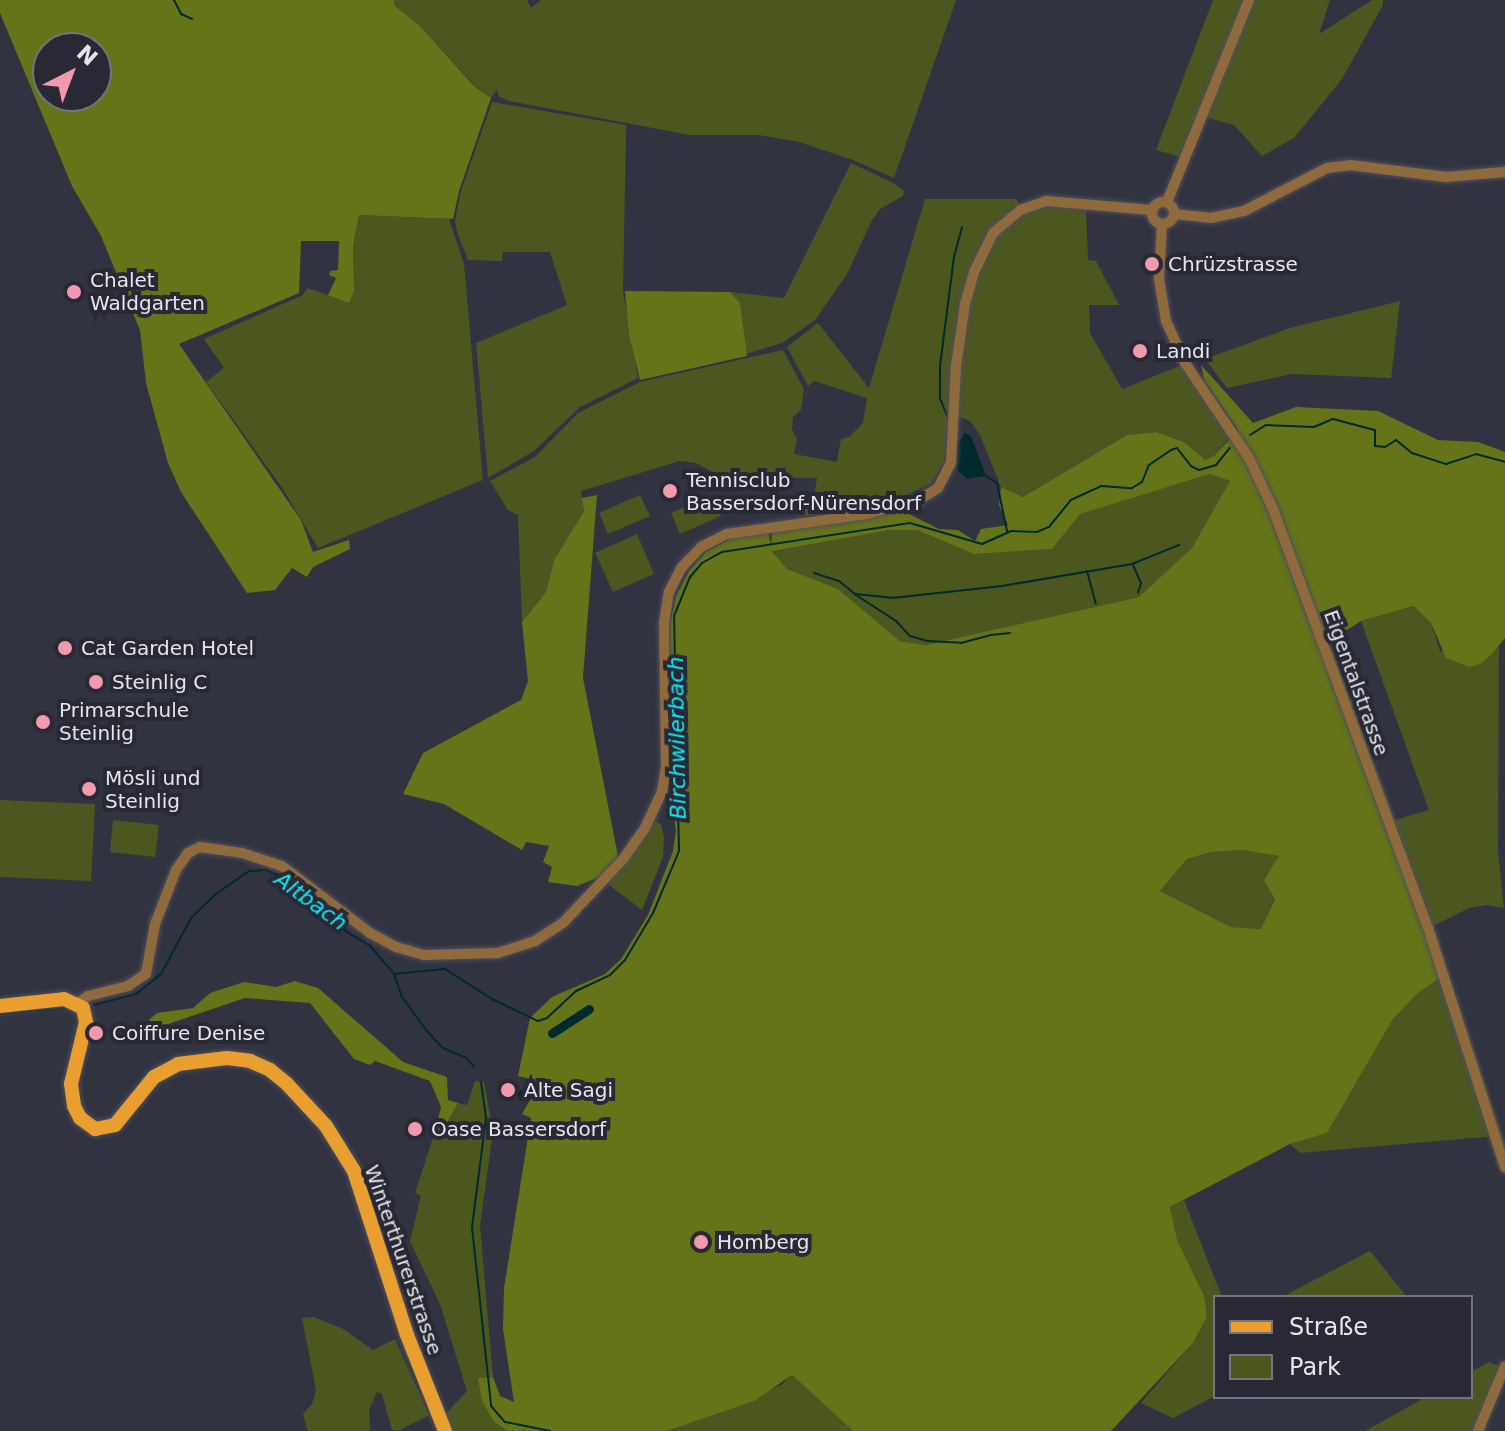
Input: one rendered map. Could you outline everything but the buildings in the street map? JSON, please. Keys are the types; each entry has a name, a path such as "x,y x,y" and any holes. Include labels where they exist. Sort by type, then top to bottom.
{"main road":[{"path":"0,1006 64,999 78,1003"},
{"name":"Winterthurerstrasse","path":"78,1003 86,1022 71,1084 74,1106 88,1126 103,1129 115,1125 154,1077 169,1068 198,1060 227,1058 250,1061 270,1070 326,1126 349,1162 366,1201 407,1335 445,1431"}],"street":[{"path":"1167,202 1249,0"},
{"path":"1174,214 1211,218 1244,211 1327,168 1350,165 1446,177 1505,172"},
{"path":"78,1003 88,996 128,986 146,974 155,924 176,870 188,853 200,847 242,853 288,869 370,933 409,952 437,956 480,956 518,949 563,923 587,901 624,858 655,811 666,767 665,607 682,567 701,547 727,534 867,514 919,500 943,484 951,462 958,337 974,272 993,233 1020,210 1046,201 1152,210"},
{"path":"1167,202 1158,203 1152,210 1153,217 1162,224 1169,223 1174,214"},
{"path":"1167,202 1174,214"},
{"name":"Eigentalstrasse","path":"1162,224 1159,279 1166,321 1185,363 1249,458 1273,509 1444,975 1505,1167"},
{"path":"1478,1431 1505,1366"}],"green space":[{"path":"0,0 394,0 394,5 421,27 474,86 491,98 459,191 453,219 359,215 353,246 354,291 349,303 328,295 336,278 329,275 330,271 338,270 339,241 301,241 299,293 179,344 301,520 313,552 349,540 350,549 313,567 307,577 292,568 275,590 247,593 181,492 168,463 146,383 140,330 101,236 72,186 41,112 112,112 112,32 32,32 32,90 0,13"},
{"path":"394,0 527,0 531,8 541,0 956,0 894,178 799,142 759,135 690,135 509,101 499,97 497,90 491,98 475,86 421,27 394,5"},
{"path":"1213,0 1330,0 1319,34 1372,0 1383,0 1383,5 1342,79 1294,138 1262,156 1234,125 1201,116 1182,157 1156,150"},
{"path":"492,102 626,125 623,291 638,378 580,407 534,451 488,478 476,343 567,305 550,252 503,252 502,261 468,260 457,232 455,220 461,191"},
{"path":"851,163 895,184 904,191 903,196 880,209 872,220 847,274 815,320 782,343 746,354 740,303 730,292 784,298"},
{"path":"925,199 1016,199 1020,206 986,234 969,272 955,336 944,461 932,483 895,500 804,516 804,504 815,491 817,478 722,477 696,463 680,461 581,491 584,511 554,560 546,592 522,622 518,515 508,510 490,481 535,457 578,413 640,382 783,350 804,389 801,410 793,417 792,429 797,439 794,454 837,462 841,439 849,437 863,423 867,398 814,381 808,386 787,347 818,323 869,388"},
{"path":"1039,206 1086,207 1088,260 1096,261 1119,305 1089,305 1090,333 1122,389 1182,365 1230,437 1215,455 1204,460 1184,442 1156,432 1127,435 1023,497 1001,487 980,435 970,421 957,416 959,361 977,274 996,235 1022,213"},
{"path":"359,215 449,219 464,264 483,480 318,548 283,489 206,382 224,368 204,339 303,295 307,288 349,302 354,291 353,246"},
{"path":"625,291 730,292 740,303 747,356 640,380 629,334"},
{"path":"1400,301 1391,378 1292,374 1227,388 1205,359 1290,328"},
{"path":"1201,365 1253,423 1296,407 1378,411 1438,440 1478,442 1505,452 1505,638 1491,655 1480,664 1469,667 1446,658 1431,623 1414,606 1361,621 1323,645 1444,975 1418,993 1393,1019 1327,1133 1290,1144 1170,1207 1177,1240 1204,1296 1207,1317 1192,1344 1111,1431 853,1431 792,1375 754,1401 666,1431 508,1431 494,1422 482,1401 478,1378 493,1377 500,1396 514,1402 503,1329 504,1288 531,1118 522,1114 530,1100 531,1079 518,1076 530,1018 552,997 605,974 621,959 648,915 673,851 676,830 672,809 670,624 676,596 689,571 706,552 739,534 768,531 771,545 772,532 905,512 939,529 958,530 975,541 981,529 1008,525 999,505 1001,487 1023,497 1127,435 1156,432 1184,442 1205,460 1215,455 1238,430 1204,380","holes":["1210,474 1230,481 1192,548 1139,597 926,645 900,641 838,589 787,569 772,551 889,530 917,530 974,554 1052,549 1080,514","1242,850 1279,856 1264,880 1275,899 1261,929 1231,927 1160,891 1187,859 1211,852"]},
{"path":"1210,474 1230,481 1192,549 1139,597 926,645 900,641 838,589 787,569 772,550 889,530 917,530 974,554 1052,549 1079,514"},
{"path":"597,495 583,678 618,856 599,877 577,886 548,882 552,867 543,862 549,846 526,842 522,850 444,804 403,794 423,753 521,700 528,681 522,622 546,592 554,560 584,511 582,498"},
{"path":"640,495 650,516 608,534 599,513"},
{"path":"712,495 721,516 680,534 671,513"},
{"path":"637,534 654,574 613,592 595,553"},
{"path":"1415,606 1431,623 1440,651 1491,655 1499,646 1498,851 1504,908 1487,905 1469,908 1433,926 1505,1144 1505,1167 1495,1136 1300,1153 1290,1144 1327,1133 1393,1019 1418,993 1444,975 1323,645 1328,641 1333,651 1395,820 1429,810 1361,621"},
{"path":"0,800 95,804 91,881 0,877"},
{"path":"113,820 159,825 155,857 110,852"},
{"path":"655,821 661,824 664,837 663,857 642,910 608,884"},
{"path":"1242,850 1280,855 1275,898 1261,929 1231,927 1160,891 1187,859 1211,852"},
{"path":"295,981 318,988 403,1062 447,1077 448,1100 458,1103 440,1136 434,1135 441,1107 430,1081 375,1061 370,1065 354,1059 310,1003 245,998 168,1024 154,1025 149,1020 157,1013 193,1008 210,993 244,982 276,987"},
{"path":"475,1081 484,1082 493,1131 480,1226 493,1377 479,1378 494,1422 508,1431 445,1431 440,1420 467,1391 440,1304 410,1241 421,1196 415,1193 434,1135 441,1136 458,1103 467,1105"},
{"path":"1184,1200 1221,1295 1213,1295 1213,1397 1173,1418 1141,1403 1192,1344 1170,1207"},
{"path":"1370,1251 1405,1295 1286,1295"},
{"path":"314,1317 343,1329 373,1350 395,1339 429,1415 398,1431 392,1430 382,1394 377,1392 369,1410 370,1431 308,1431 303,1414 312,1404 316,1390 302,1318"},
{"path":"1489,1362 1504,1368 1478,1431 1365,1431 1422,1399 1473,1399 1473,1371"},
{"path":"792,1375 853,1431 666,1431 781,1385"}],"shaded area":[{"path":"965,433 971,436 986,476 967,479 957,470 958,443"}],"waterway":[{"path":"174,0 181,14 192,19"},
{"path":"948,418 940,398 940,366 954,257 962,227"},
{"name":"Altbach","path":"1250,435 1266,425 1314,427 1333,419 1375,430 1375,446 1385,447 1396,440 1412,453 1446,464 1476,454 1505,462"},
{"name":"Birchwilerbach","path":"394,974 445,969 492,999 538,1021 547,1018 576,991 610,975 625,960 653,913 679,851 674,616 690,577 702,563 722,552 910,523 982,544 1011,531 1037,532 1049,527 1071,500 1101,486 1132,488 1142,482 1149,465 1171,450 1177,448 1191,466 1199,470 1216,465 1230,448"},
{"path":"986,476 997,483 1007,531"},
{"path":"814,573 839,581 855,594 892,598 1002,586 1132,564 1179,545"},
{"path":"1133,565 1141,583 1138,593"},
{"path":"1087,571 1096,604"},
{"path":"856,595 896,621 910,636 927,641 961,643 1010,633"},
{"name":"Altbach","path":"94,1005 136,994 161,974 191,918 216,894 249,871 267,870 295,885 347,932 370,946 394,974 402,997 426,1030 443,1048 467,1058 474,1067"},
{"name":"Altbach","path":"0,1014 68,1008"},
{"path":"552,1033 589,1009"},
{"name":"Altbach","path":"481,1082 486,1118 472,1227 491,1406 505,1422 550,1431"},
{"path":"522,1094 528,1095"}],"place":[{"name":"Chrüzstrasse","path":"1152,264"},
{"name":"Chalet Waldgarten","path":"74,292"},
{"name":"Landi","path":"1140,351"},
{"name":"Tennisclub Bassersdorf-Nürensdorf","path":"670,491"},
{"name":"Cat Garden Hotel","path":"65,648"},
{"name":"Steinlig C","path":"96,682"},
{"name":"Primarschule Steinlig","path":"43,722"},
{"name":"Mösli und Steinlig","path":"89,789"},
{"name":"Coiffure Denise","path":"96,1033"},
{"name":"Alte Sagi","path":"508,1090"},
{"name":"Oase Bassersdorf","path":"415,1129"},
{"name":"Homberg","path":"701,1242"}]}
